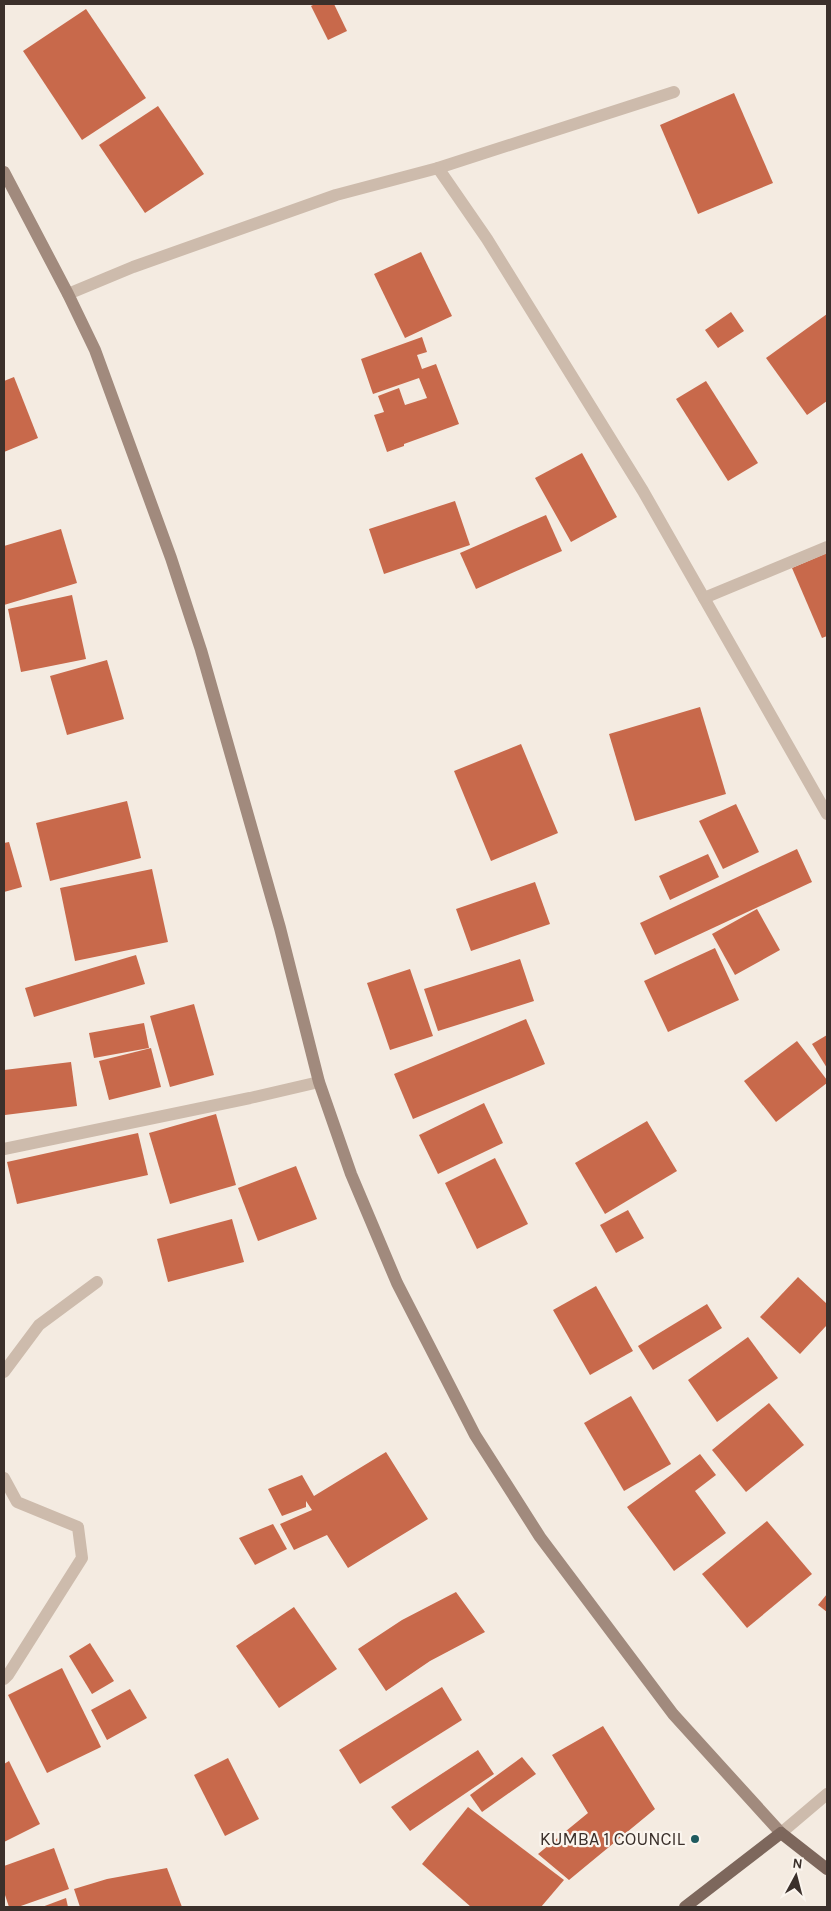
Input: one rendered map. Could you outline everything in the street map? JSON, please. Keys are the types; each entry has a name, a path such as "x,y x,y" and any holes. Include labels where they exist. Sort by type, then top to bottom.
{"main road":[{"path":"685,1907 781,1833 827,1869"}],"street":[{"path":"68,294 133,268 336,195 438,168 674,92"},
{"path":"438,168 487,239 638,483 827,814"},
{"path":"4,172 95,350 171,558 201,650 280,928 319,1082 351,1174 397,1283 475,1436 540,1538 674,1714 781,1833 827,1794"},
{"path":"704,598 827,547"},
{"path":"4,1149 319,1082"},
{"path":"4,1372 39,1325 97,1282"},
{"path":"4,1478 17,1502 78,1527 82,1558 8,1676 4,1679"}],"building":[{"path":"315,4 334,4 347,31 328,40 311,6"},
{"path":"86,9 146,98 82,140 23,51"},
{"path":"734,93 773,183 698,214 660,125"},
{"path":"158,106 204,174 145,213 99,145"},
{"path":"421,252 452,316 405,338 374,274"},
{"path":"731,312 744,331 718,348 705,330"},
{"path":"827,314 827,401 807,415 766,358"},
{"path":"422,337 427,352 417,355 422,369 436,364 459,424 387,452 374,415 384,412 378,396 399,388 405,405 427,398 419,378 373,394 361,359"},
{"path":"14,377 38,438 4,452 4,381"},
{"path":"706,381 758,463 728,481 676,399"},
{"path":"582,453 617,517 571,542 535,478"},
{"path":"455,501 470,545 384,574 369,529"},
{"path":"546,515 562,551 476,589 460,553"},
{"path":"61,529 77,583 4,605 4,546"},
{"path":"827,553 827,636 822,638 792,568"},
{"path":"72,595 86,659 21,672 8,609"},
{"path":"107,660 124,719 67,735 50,676"},
{"path":"700,707 726,794 635,821 609,734"},
{"path":"521,744 558,833 491,861 454,771"},
{"path":"127,801 141,858 50,881 36,823"},
{"path":"736,804 759,852 723,869 699,821"},
{"path":"9,842 22,887 4,892 4,843"},
{"path":"797,849 812,882 655,955 640,923"},
{"path":"708,854 719,877 670,900 659,876"},
{"path":"152,869 168,942 75,961 60,888"},
{"path":"535,882 550,924 471,951 456,909"},
{"path":"757,909 780,950 735,975 712,934"},
{"path":"715,948 739,1000 668,1032 644,981"},
{"path":"136,955 145,984 34,1017 25,988"},
{"path":"520,959 534,1001 438,1031 424,989"},
{"path":"410,969 433,1036 390,1050 367,983"},
{"path":"194,1004 214,1075 170,1087 150,1016"},
{"path":"526,1019 545,1064 413,1119 394,1074"},
{"path":"144,1023 149,1048 94,1058 89,1033"},
{"path":"827,1035 827,1068 812,1044"},
{"path":"797,1041 827,1080 827,1083 776,1122 744,1081"},
{"path":"151,1048 161,1087 109,1100 99,1061"},
{"path":"71,1062 77,1106 5,1115 4,1070"},
{"path":"484,1103 503,1143 438,1174 419,1135"},
{"path":"216,1114 236,1185 170,1204 149,1133"},
{"path":"647,1121 677,1171 605,1214 575,1163"},
{"path":"138,1133 148,1175 17,1204 7,1162"},
{"path":"495,1158 528,1224 477,1249 445,1183"},
{"path":"296,1166 317,1219 258,1241 238,1188"},
{"path":"628,1210 644,1238 616,1253 600,1225"},
{"path":"232,1219 244,1262 168,1282 157,1239"},
{"path":"798,1277 827,1304 827,1325 800,1354 760,1317"},
{"path":"596,1286 633,1351 590,1375 553,1310"},
{"path":"707,1304 722,1328 653,1370 638,1346"},
{"path":"748,1337 778,1378 717,1422 688,1380"},
{"path":"631,1396 671,1464 624,1491 584,1423"},
{"path":"769,1403 804,1445 746,1492 712,1450"},
{"path":"386,1452 428,1519 348,1568 327,1535 294,1550 280,1524 312,1510 306,1501 306,1507 282,1516 268,1489 302,1475 314,1496"},
{"path":"700,1454 716,1475 695,1491 726,1533 674,1571 627,1507"},
{"path":"767,1521 812,1574 747,1628 702,1574"},
{"path":"273,1524 287,1549 255,1565 239,1538"},
{"path":"456,1592 485,1632 430,1661 386,1691 358,1649 402,1620"},
{"path":"827,1594 827,1612 818,1605"},
{"path":"294,1607 337,1669 279,1708 236,1646"},
{"path":"90,1643 114,1681 92,1694 69,1656"},
{"path":"62,1668 101,1747 47,1773 8,1695"},
{"path":"442,1687 462,1720 360,1784 339,1750"},
{"path":"130,1689 147,1718 107,1740 91,1710"},
{"path":"603,1726 655,1809 569,1880 538,1854 588,1813 552,1755"},
{"path":"478,1750 494,1774 410,1831 391,1807"},
{"path":"522,1757 536,1774 482,1812 470,1795"},
{"path":"228,1758 259,1819 225,1836 194,1775"},
{"path":"9,1761 40,1824 4,1842 4,1764"},
{"path":"468,1807 564,1880 541,1907 471,1907 422,1864"},
{"path":"54,1848 69,1889 18,1907 9,1907 4,1892 4,1866"},
{"path":"167,1868 182,1907 80,1907 74,1889 107,1879"},
{"path":"66,1898 68,1907 42,1907"}],"place":[{"name":"KUMBA 1 COUNCIL","path":"695,1839"}]}
